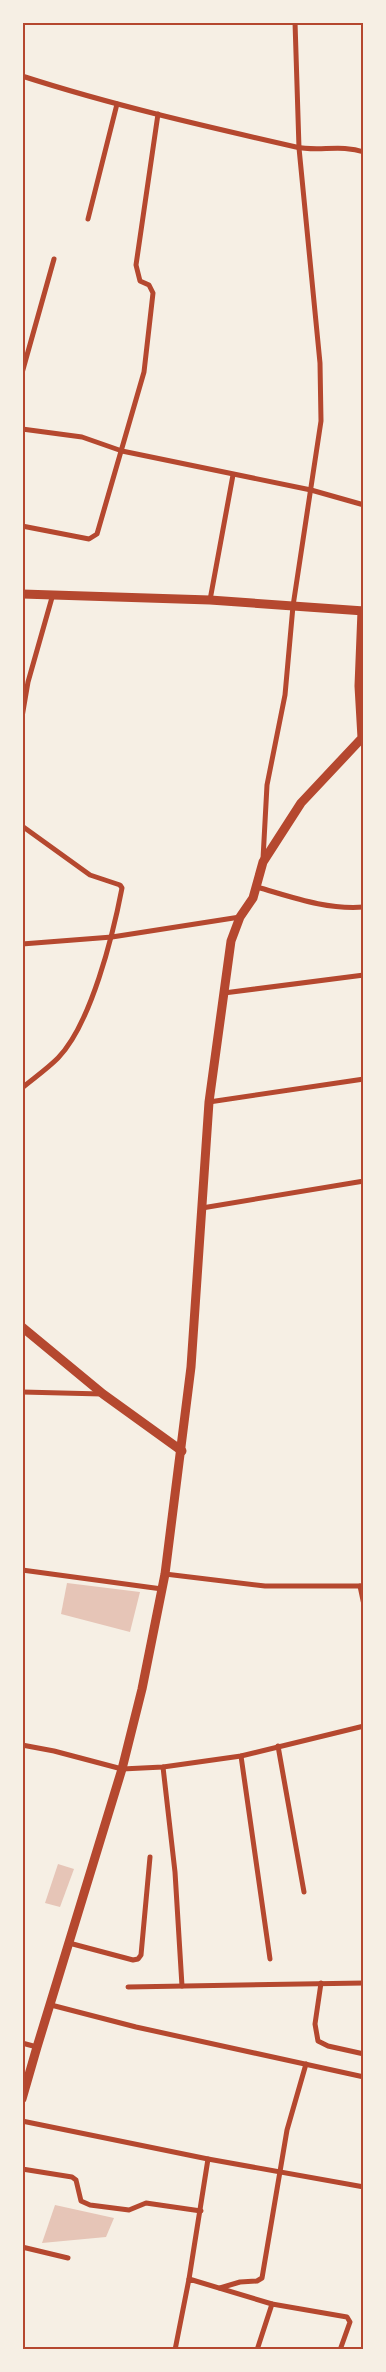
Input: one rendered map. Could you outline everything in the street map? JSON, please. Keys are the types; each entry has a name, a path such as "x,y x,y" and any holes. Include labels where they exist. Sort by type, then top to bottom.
{"street":[{"path":"22,2099 36,2047 51,2005 122,1769 142,1689 165,1574 182,1451 191,1367 209,1102 223,993 232,941 240,917 249,906 257,887 263,862 267,785 285,695 293,606 321,421 321,393 299,148 295,22"},
{"path":"22,76 117,104 299,148 335,148 364,152"},
{"path":"88,219 117,104"},
{"path":"22,526 89,539 94,538 98,534 144,372 154,292 149,285 140,281 136,266 158,114"},
{"path":"22,372 54,259"},
{"path":"22,429 82,437 122,451 311,490 364,505"},
{"path":"210,600 233,475"},
{"path":"22,594 210,600 363,611 359,686 363,740 301,803 263,862"},
{"path":"22,717 28,682 53,594"},
{"path":"22,826 90,875 122,886 112,938 84,1018 58,1058 22,1088"},
{"path":"257,887 314,904 349,908 364,907"},
{"path":"22,944 112,938 240,917"},
{"path":"223,993 364,975"},
{"path":"209,1102 364,1079"},
{"path":"202,1208 364,1181"},
{"path":"22,1327 103,1394 182,1451"},
{"path":"22,1392 103,1394"},
{"path":"22,1570 162,1590"},
{"path":"165,1574 265,1586 362,1586 364,1605"},
{"path":"22,1745 54,1751 122,1769 163,1767 241,1756 364,1726"},
{"path":"278,1746 304,1892"},
{"path":"241,1756 270,1959"},
{"path":"163,1767 175,1872 182,1986"},
{"path":"69,1943 133,1960 138,1959 141,1955 150,1857"},
{"path":"128,1988 364,1982"},
{"path":"322,1983 315,2024 318,2040 328,2046 364,2054"},
{"path":"51,2005 364,2078"},
{"path":"22,2043 36,2047"},
{"path":"220,2289 240,2282 262,2279 287,2130 306,2064"},
{"path":"22,2121 208,2159 364,2187"},
{"path":"175,2350 201,2212 208,2159"},
{"path":"22,2169 72,2177 76,2180 81,2201 90,2205 128,2210 146,2203 201,2212"},
{"path":"22,2247 68,2258"},
{"path":"189,2279 272,2304 349,2318 350,2322 340,2350"},
{"path":"256,2350 272,2304"}],"building":[{"path":"67,1583 140,1592 130,1632 61,1614"},
{"path":"58,1864 74,1869 60,1907 45,1903"},
{"path":"55,2205 114,2218 106,2237 42,2243"}]}
